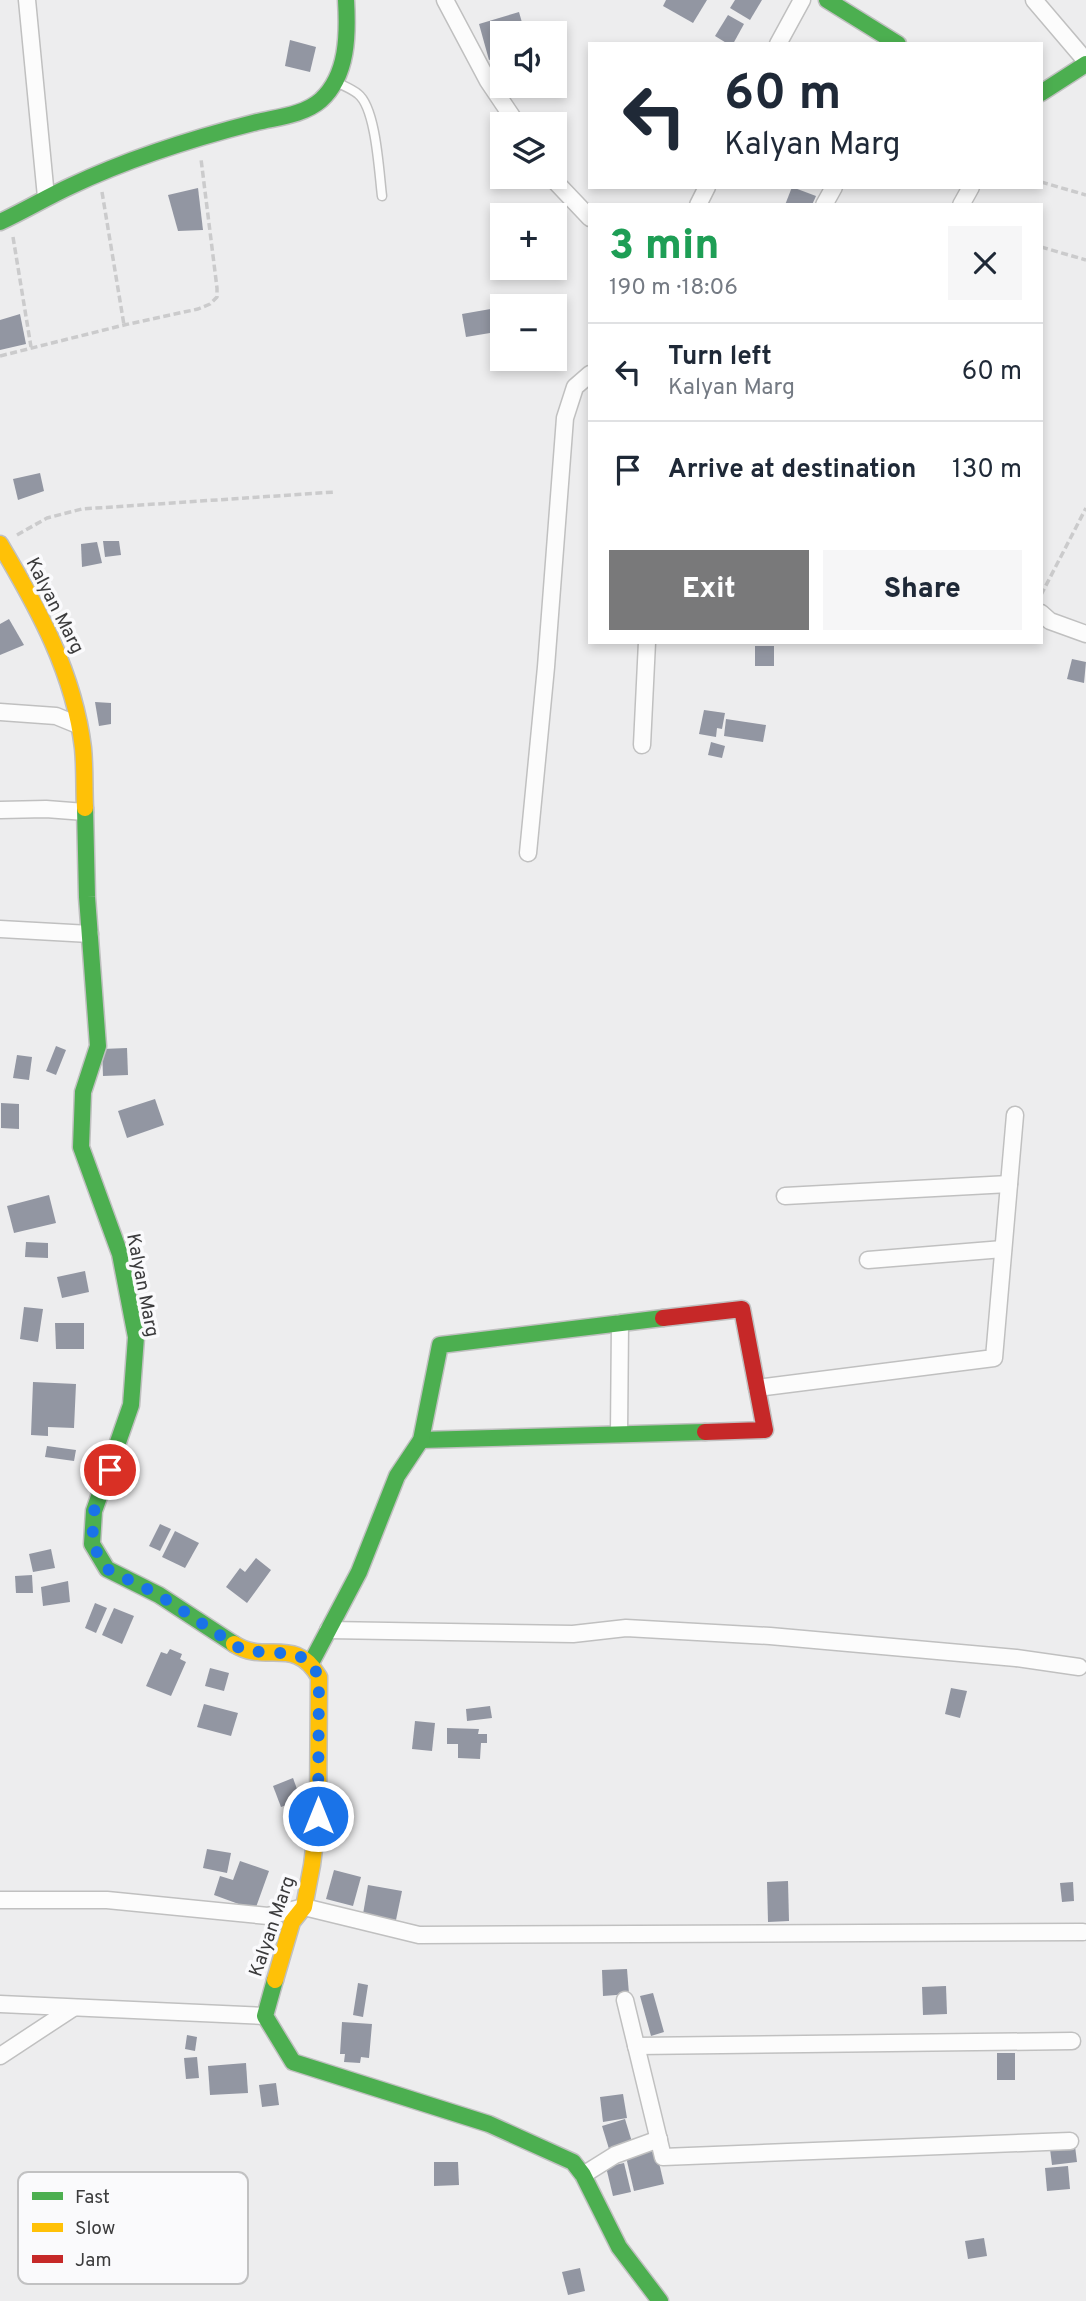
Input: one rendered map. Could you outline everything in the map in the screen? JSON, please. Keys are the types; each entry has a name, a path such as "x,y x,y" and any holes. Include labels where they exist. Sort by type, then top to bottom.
{"street":[{"path":"27,0 46,197"},
{"path":"444,0 488,81 509,112"},
{"path":"779,42 802,0"},
{"path":"827,0 895,42"},
{"path":"1034,0 1086,63 1043,92"},
{"path":"5,220 46,197 99,175 198,139 313,106 328,93 335,81 348,31 348,1"},
{"path":"562,189 588,216"},
{"path":"528,853 546,667 565,418 575,387 588,376"},
{"name":"Kalyan Marg","path":"0,545 34,601 64,666 83,748 90,934 98,1046 83,1092 81,1147 120,1254 136,1337 131,1405 94,1511 92,1544 107,1569 159,1595 244,1651 296,1654 311,1663 319,1677 318,1816 304,1907 292,1922 265,2016"},
{"path":"1043,615 1051,621 1086,634"},
{"path":"642,745 647,644"},
{"path":"0,712 56,716 78,725"},
{"path":"0,810 85,812"},
{"path":"0,929 90,934"},
{"path":"757,1388 993,1358 1015,1115"},
{"path":"785,1196 1009,1184"},
{"path":"868,1260 1003,1249"},
{"path":"311,1663 359,1572 397,1476 421,1440 440,1345 743,1309 765,1430 421,1440"},
{"path":"619,1434 620,1323"},
{"path":"328,1630 573,1634 626,1628 770,1636 1016,1658 1079,1667"},
{"path":"0,1900 107,1900 268,1916 304,1907 419,1935 1083,1932"},
{"path":"625,2000 663,2157 1070,2141"},
{"path":"0,2004 265,2016 293,2062 489,2124 573,2162 583,2175 619,2248 660,2301"},
{"path":"0,2056 73,2008"},
{"path":"636,2046 1072,2041"},
{"path":"583,2175 615,2155 659,2139"}],"lane":[{"path":"335,81 359,94 364,102 371,120 382,196"}],"path":[{"path":"0,356 198,309 216,298 198,139"},
{"path":"99,175 124,325"},
{"path":"1043,183 1086,195"},
{"path":"5,220 31,347"},
{"path":"1043,248 1086,260"},
{"path":"0,545 47,518 82,509 335,492"},
{"path":"1043,591 1086,508"}],"building":[{"path":"666,0 707,0 693,23 663,6"},
{"path":"735,0 762,0 750,20 730,8"},
{"path":"519,12 522,21 490,21 489,60 479,24"},
{"path":"728,15 744,24 734,42 725,42 715,36"},
{"path":"290,40 316,47 310,72 285,66"},
{"path":"198,188 203,230 178,231 168,195"},
{"path":"791,189 816,196 813,203 786,203"},
{"path":"490,309 490,333 466,337 462,314"},
{"path":"20,314 26,344 0,350 0,320"},
{"path":"40,473 44,491 18,500 13,479"},
{"path":"103,541 119,541 121,555 105,557"},
{"path":"97,542 102,563 82,567 81,544"},
{"path":"9,619 24,645 0,655 0,624"},
{"path":"755,646 774,646 774,666 755,666"},
{"path":"1072,659 1086,662 1084,683 1067,679"},
{"path":"95,702 111,703 111,724 99,726"},
{"path":"704,710 725,713 722,729 717,728 716,737 699,734"},
{"path":"726,719 766,725 763,742 724,736"},
{"path":"711,742 725,746 722,758 708,755"},
{"path":"56,1046 66,1050 56,1075 46,1071"},
{"path":"127,1048 128,1075 103,1076 102,1049"},
{"path":"17,1055 32,1057 29,1080 13,1078"},
{"path":"155,1099 164,1125 127,1138 118,1111"},
{"path":"1,1103 19,1104 19,1129 1,1128"},
{"path":"49,1195 56,1223 14,1233 7,1206"},
{"path":"26,1242 48,1243 48,1258 25,1257"},
{"path":"85,1271 89,1292 62,1298 57,1277"},
{"path":"24,1307 43,1309 38,1342 20,1339"},
{"path":"55,1323 84,1323 84,1349 56,1349"},
{"path":"33,1382 76,1384 74,1428 48,1427 48,1436 31,1435"},
{"path":"47,1446 76,1450 74,1461 45,1457"},
{"path":"160,1524 171,1529 160,1551 149,1546"},
{"path":"175,1531 199,1543 185,1568 162,1557"},
{"path":"51,1549 55,1568 33,1572 29,1554"},
{"path":"256,1558 271,1570 247,1603 226,1587 240,1568 245,1572"},
{"path":"32,1575 33,1593 16,1593 15,1576"},
{"path":"68,1581 70,1602 43,1606 41,1587"},
{"path":"95,1603 107,1608 96,1633 85,1628"},
{"path":"114,1608 134,1616 122,1644 102,1635"},
{"path":"170,1649 182,1654 180,1659 186,1662 171,1696 146,1686 161,1652 167,1654"},
{"path":"210,1668 229,1673 224,1691 205,1686"},
{"path":"951,1688 967,1691 960,1718 945,1714"},
{"path":"204,1704 238,1713 231,1736 197,1727"},
{"path":"490,1706 492,1718 467,1721 466,1709"},
{"path":"415,1721 435,1723 432,1751 412,1749"},
{"path":"447,1728 479,1729 478,1734 487,1734 487,1743 481,1743 480,1759 458,1758 458,1744 447,1744"},
{"path":"293,1778 301,1800 281,1807 273,1786"},
{"path":"207,1849 231,1853 227,1873 203,1868"},
{"path":"240,1861 269,1871 255,1910 214,1895 220,1876 233,1880"},
{"path":"334,1870 361,1877 353,1906 326,1899"},
{"path":"788,1881 789,1921 768,1922 767,1882"},
{"path":"1073,1882 1074,1901 1062,1902 1060,1883"},
{"path":"368,1885 402,1891 396,1920 363,1914"},
{"path":"627,1969 629,1994 603,1996 602,1970"},
{"path":"358,1983 368,1985 363,2017 353,2015"},
{"path":"946,1986 947,2014 923,2015 922,1987"},
{"path":"653,1993 664,2032 651,2036 640,1996"},
{"path":"342,2022 372,2024 369,2058 361,2057 360,2063 344,2062 345,2054 340,2054"},
{"path":"187,2035 197,2037 195,2051 185,2049"},
{"path":"997,2053 1015,2053 1015,2080 997,2080"},
{"path":"197,2057 199,2078 186,2079 184,2058"},
{"path":"246,2063 248,2093 210,2095 208,2066"},
{"path":"276,2083 279,2105 262,2107 259,2085"},
{"path":"623,2094 627,2118 603,2122 600,2097"},
{"path":"625,2119 632,2142 609,2149 602,2126"},
{"path":"1075,2146 1077,2162 1052,2165 1050,2149"},
{"path":"656,2150 664,2184 634,2191 626,2157"},
{"path":"434,2162 458,2162 459,2185 434,2186"},
{"path":"624,2163 631,2192 613,2196 606,2167"},
{"path":"1068,2166 1070,2189 1047,2191 1045,2168"},
{"path":"984,2238 987,2256 968,2259 965,2241"},
{"path":"580,2268 585,2291 568,2295 562,2272"}],"traffic: fast":[{"path":"0,222 71,186 139,158 210,135 290,115 314,105 330,90 341,66 346,40 346,0"},
{"path":"827,0 895,42"},
{"path":"1043,92 1086,64"},
{"path":"85,808 87,897 98,1046 83,1092 81,1147 120,1254 136,1337 131,1405 94,1511 92,1544 107,1569 159,1595 234,1644"},
{"path":"311,1663 359,1572 397,1476 421,1440 440,1345 663,1318"},
{"path":"421,1440 705,1432"},
{"path":"275,1980 265,2016 293,2062 489,2124 573,2162 583,2175 619,2247 660,2301"}],"traffic: slow":[{"path":"0,544 41,617 72,693 83,748 85,808"},
{"path":"234,1644 246,1650 300,1657 310,1664 319,1677 318,1816 312,1865 304,1907 292,1922 275,1980"}],"traffic: jam":[{"path":"663,1318 742,1309 765,1430 705,1432"}],"route":[{"path":"110,1470 94,1511 92,1544 107,1569 159,1595 244,1651 296,1654 311,1663 319,1677 318,1816"}]}
